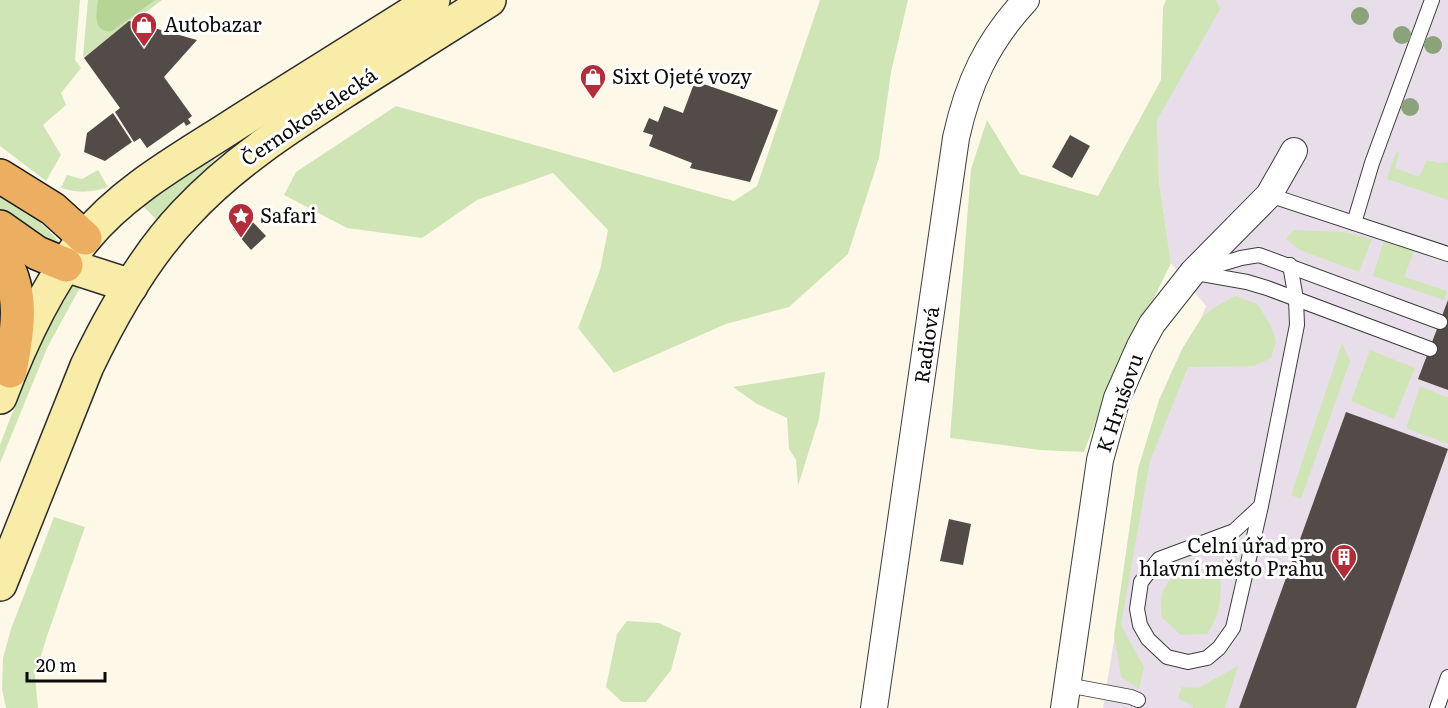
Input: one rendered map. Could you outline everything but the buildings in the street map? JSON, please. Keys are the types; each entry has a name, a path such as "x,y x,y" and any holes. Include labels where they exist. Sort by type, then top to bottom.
{"highway":[{"path":"0,176 53,209 86,238"},
{"path":"0,227 37,253 66,265"},
{"path":"0,254 13,279 18,316 16,342 5,384"}],"main road":[{"name":"Černokostelecká","path":"5,384 38,313 66,265 86,238 121,203 195,150 433,0"},
{"name":"Černokostelecká","path":"0,584 80,382 99,340 131,286 165,237 199,200 277,134 489,0"},
{"path":"86,238 131,286"},
{"path":"66,265 131,286"}],"street":[{"name":"Radiová","path":"874,708 958,130 969,88 980,65 994,40 1026,0"},
{"name":"K Hrušovu","path":"1066,696 1100,460 1108,426 1128,372 1152,324 1193,272 1269,195 1294,151"}],"lane":[{"path":"1354,223 1372,163 1432,0"},
{"path":"1269,195 1448,254"},
{"path":"1193,272 1260,255 1440,322"},
{"path":"1261,506 1234,531 1159,559 1141,582 1137,609 1140,625 1148,639 1167,657 1188,662 1207,658 1219,648 1233,628 1261,506 1297,325 1296,299 1290,265"},
{"path":"1193,272 1247,282 1430,349"},
{"path":"1437,708 1448,677"},
{"path":"1066,696 1131,697 1138,700"}],"shaded area":[{"path":"1208,0 1448,0 1448,708 1103,708 1142,468 1206,306 1171,263 1159,181 1157,120"}],"green space":[{"path":"0,0 80,0 75,60 81,68 61,93 66,105 43,125 61,155 46,181 0,146"},
{"path":"88,0 162,0 85,58 83,56"},
{"path":"98,0 155,0 112,31 106,31 97,22"},
{"path":"820,0 908,0 891,72 879,158 848,254 789,307 726,324 614,373 578,328 600,270 608,230 553,173 477,200 422,238 347,228 284,195 296,172 396,106 734,201 757,186"},
{"path":"1166,0 1216,0 1220,9 1157,120 1159,181 1171,263 1103,403 1084,452 1040,450 950,438 971,169 987,120 1020,174 1098,196 1161,80 1163,7"},
{"path":"1396,152 1399,153 1395,168 1419,177 1427,160 1448,162 1448,200 1387,179"},
{"path":"213,158 215,160 157,220 142,205"},
{"path":"98,170 108,187 84,192 61,188 67,175 82,179"},
{"path":"0,194 40,222 60,243 60,246 57,247 0,213"},
{"path":"1294,230 1342,232 1372,239 1359,272 1300,250 1286,239"},
{"path":"1384,240 1414,251 1404,277 1447,291 1444,300 1373,276"},
{"path":"76,280 82,284 48,346 0,463 0,445 30,366"},
{"path":"1235,296 1257,304 1270,324 1276,341 1271,358 1254,366 1188,367 1150,461 1121,625 1144,667 1139,689 1121,677 1114,635 1138,469 1159,400 1182,349 1202,317"},
{"path":"1342,343 1350,361 1301,499 1291,495"},
{"path":"1370,350 1415,368 1394,419 1351,401"},
{"path":"825,372 819,419 798,486 796,460 789,449 787,418 757,404 733,387"},
{"path":"1420,386 1448,398 1448,444 1406,428"},
{"path":"54,517 85,527 35,676 38,708 6,708 2,689 3,658 11,629"},
{"path":"1184,568 1220,575 1219,606 1215,620 1207,634 1181,635 1162,618 1161,602 1164,589"},
{"path":"627,621 659,623 681,633 671,670 646,702 622,702 606,687 617,634"},
{"path":"1238,666 1225,708 1193,708 1178,698 1182,687 1198,688"}],"place":[{"name":"Autobazar","path":"144,48"},
{"name":"Sixt Ojeté vozy","path":"593,100"},
{"name":"Safari","path":"241,239"},
{"name":"Celní úřad pro hlavní město Prahu","path":"1344,580"}]}
